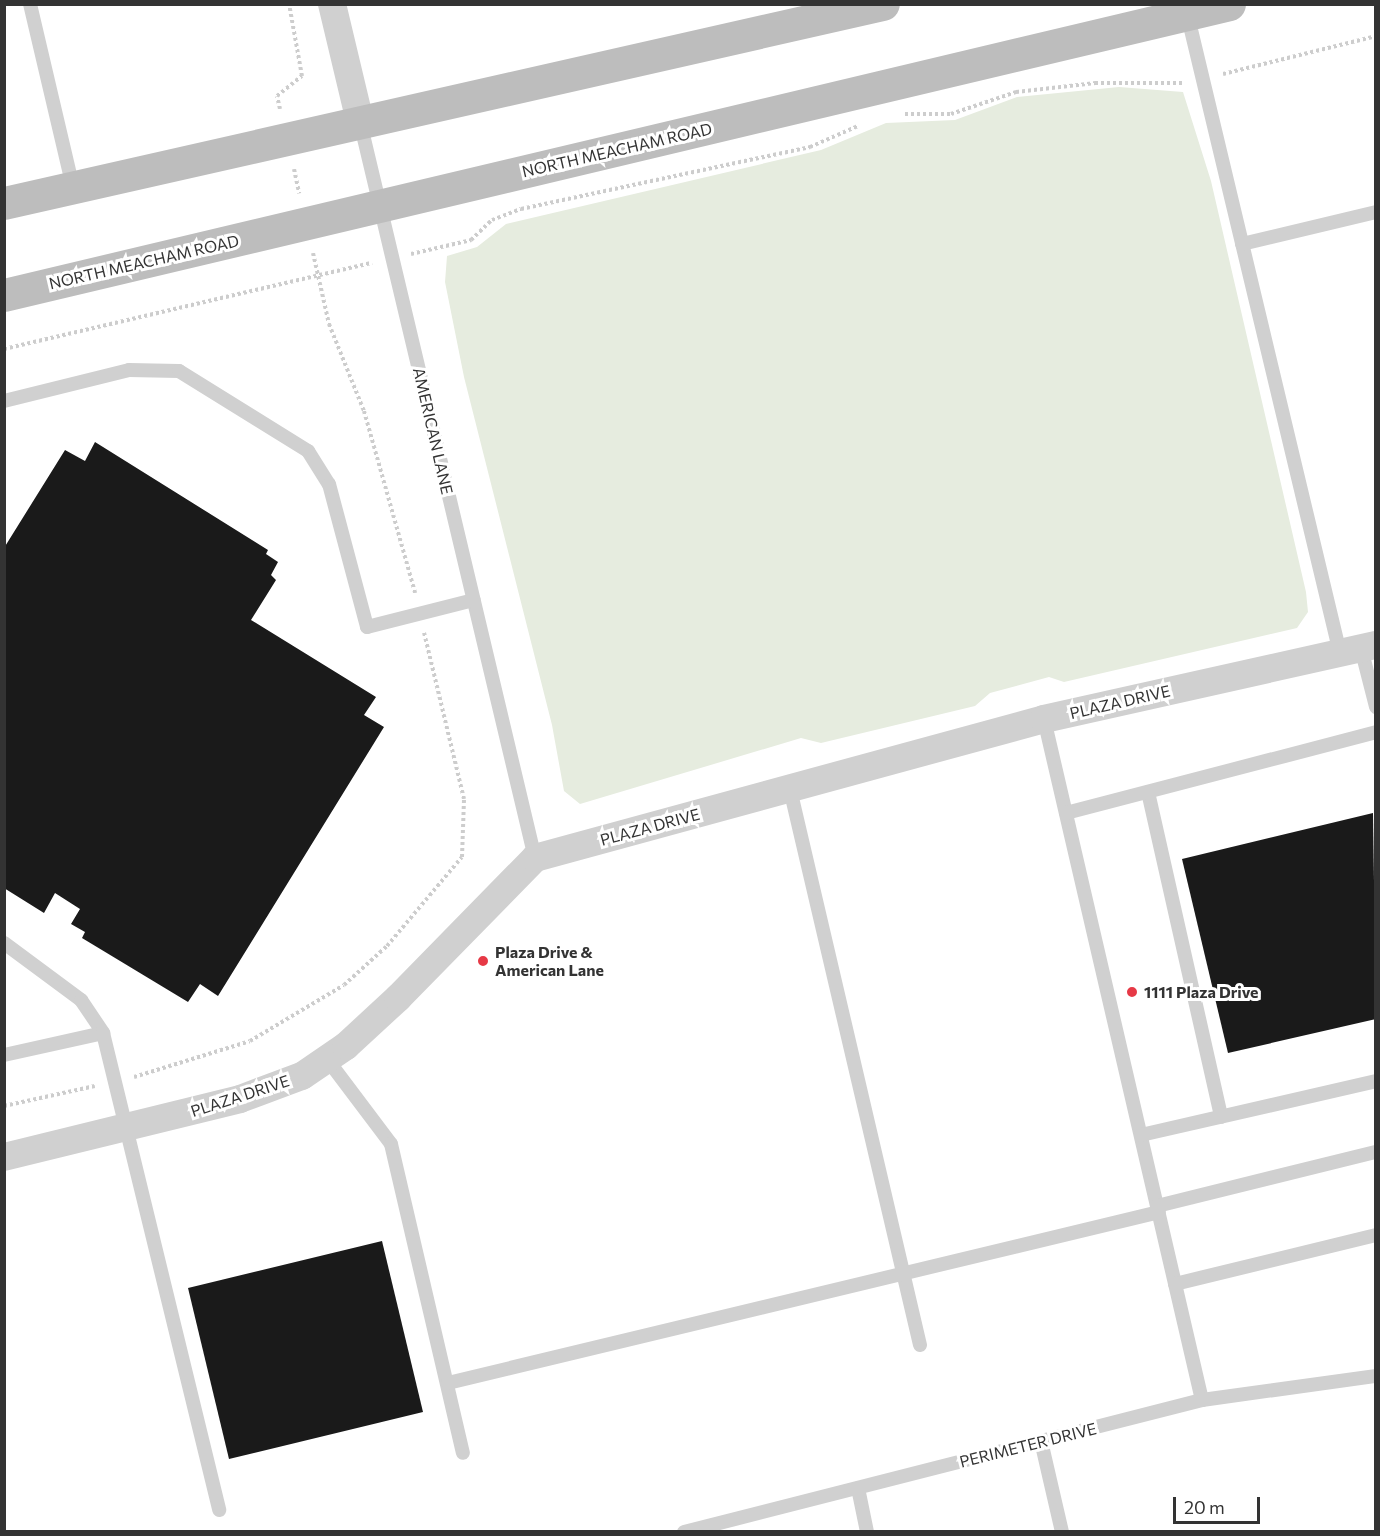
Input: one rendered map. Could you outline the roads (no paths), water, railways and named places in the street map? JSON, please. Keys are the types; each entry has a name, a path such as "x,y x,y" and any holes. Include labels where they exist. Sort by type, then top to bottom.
{"main road":[{"path":"4,203 361,126 834,10 883,4"},
{"name":"NORTH MEACHAM ROAD","path":"4,294 380,207 1186,9 1229,4"}],"street":[{"name":"AMERICAN LANE","path":"332,4 361,126"},
{"name":"PLAZA DRIVE","path":"4,1157 240,1100 302,1076 327,1059 398,998 535,858 1044,719 1359,649"}],"lane":[{"path":"30,4 73,188"},
{"path":"1186,9 1242,244 1376,707"},
{"name":"AMERICAN LANE","path":"361,126 535,858"},
{"path":"1242,244 1376,212"},
{"path":"4,400 129,370 179,371 308,452 329,483 367,627 474,600"},
{"path":"1044,719 1203,1400"},
{"path":"1066,813 1376,732"},
{"path":"790,789 920,1345"},
{"path":"1148,792 1221,1117"},
{"path":"4,944 81,1000 103,1033 124,1129 219,1510"},
{"path":"4,1055 103,1033"},
{"path":"327,1059 391,1144 463,1453"},
{"path":"1141,1135 1376,1081"},
{"path":"448,1383 903,1273 1376,1152"},
{"path":"1175,1284 1376,1235"},
{"name":"PERIMETER DRIVE","path":"684,1532 1203,1400 1376,1376"},
{"path":"1041,1441 1062,1532"},
{"path":"858,1488 867,1532"}],"place":[{"name":"Plaza Drive & American Lane","path":"483,961"},
{"name":"1111 Plaza Drive","path":"1132,992"}]}
